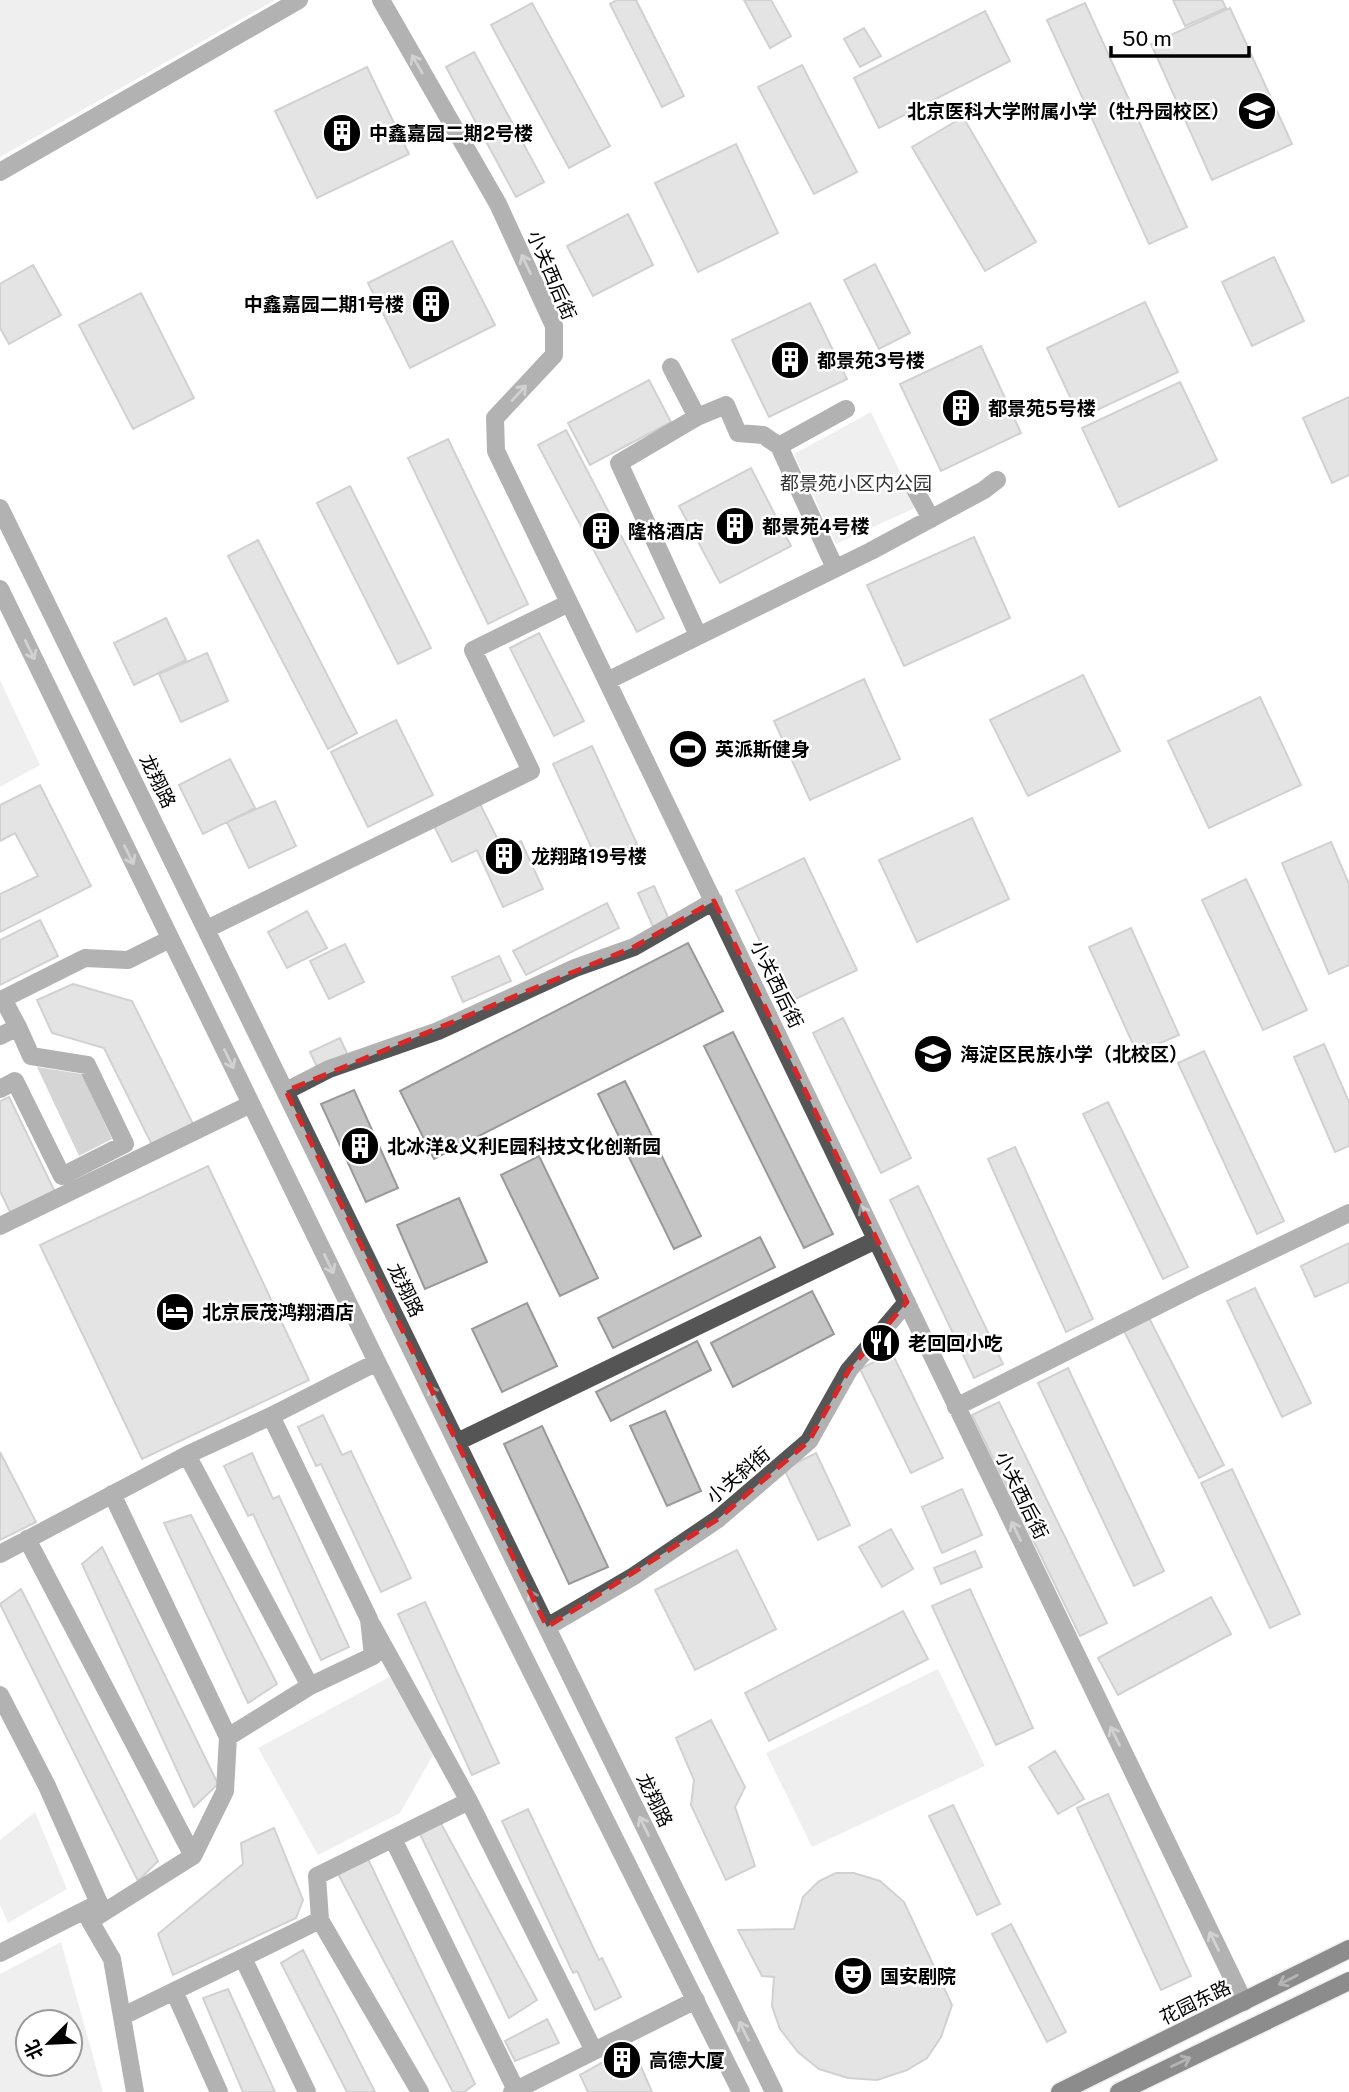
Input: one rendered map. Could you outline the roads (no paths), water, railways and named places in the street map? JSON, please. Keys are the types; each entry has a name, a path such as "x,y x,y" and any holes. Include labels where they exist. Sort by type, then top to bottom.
{"main road":[{"name":"花园东路","path":"1060,2092 1349,1950"},
{"path":"1119,2092 1349,1981"}],"street":[{"path":"0,172 299,0"},
{"name":"小关西后街","path":"381,0 498,204 554,326 554,355 495,418 496,452 1244,2002"},
{"path":"671,367 697,417"},
{"path":"698,635 619,463 697,417 726,405 738,433 763,435 779,446 835,568"},
{"path":"779,446 846,408"},
{"path":"607,681 835,568 984,490 998,480"},
{"path":"915,489 930,519"},
{"name":"龙翔路","path":"0,508 774,2092"},
{"path":"0,589 377,1362 741,2092"},
{"path":"207,929 531,771 473,650 569,603"},
{"path":"286,1091 329,1069 438,1031 585,964 634,947 714,901"},
{"path":"0,1089 15,1081 62,1176 125,1144 87,1065 31,1056 11,1036 3,999 85,958 128,960 170,939"},
{"path":"2,1221 140,1150 251,1104"},
{"path":"956,1407 1193,1287 1349,1213"},
{"path":"457,1442 876,1240"},
{"name":"小关斜街","path":"547,1627 634,1576 718,1519 809,1441 849,1370 907,1303"},
{"path":"0,1553 187,1455 377,1362"},
{"path":"271,1416 369,1619 469,1801 594,2051"},
{"path":"187,1455 310,1686"},
{"path":"90,1922 194,1856 225,1791 228,1737 112,1494"},
{"path":"27,1539 194,1856"},
{"path":"228,1737 310,1686 373,1656 369,1619"},
{"path":"0,1695 47,1786 99,1903 90,1922"},
{"path":"420,2092 320,1920 317,1876 469,1801"},
{"path":"393,1839 514,2091 696,2000"},
{"path":"0,1953 99,1903"},
{"path":"123,2016 320,1920"},
{"path":"90,1922 112,1959 135,2092"},
{"path":"243,1958 307,2092"},
{"path":"174,1991 219,2092"}],"place":[{"name":"北京医科大学附属小学（牡丹园校区）","path":"1257,111"},
{"name":"中鑫嘉园二期2号楼","path":"342,133"},
{"name":"中鑫嘉园二期1号楼","path":"431,304"},
{"name":"都景苑3号楼","path":"790,360"},
{"name":"都景苑5号楼","path":"961,408"},
{"name":"都景苑4号楼","path":"735,526"},
{"name":"隆格酒店","path":"601,531"},
{"name":"英派斯健身","path":"688,749"},
{"name":"龙翔路19号楼","path":"504,856"},
{"name":"海淀区民族小学（北校区）","path":"933,1054"},
{"name":"北冰洋&义利E园科技文化创新园","path":"360,1146"},
{"name":"北京辰茂鸿翔酒店","path":"175,1312"},
{"name":"老回回小吃","path":"881,1343"},
{"name":"国安剧院","path":"853,1976"},
{"name":"高德大厦","path":"622,2060"}],"park label":[{"name":"都景苑小区内公园","path":"856,483"}]}
